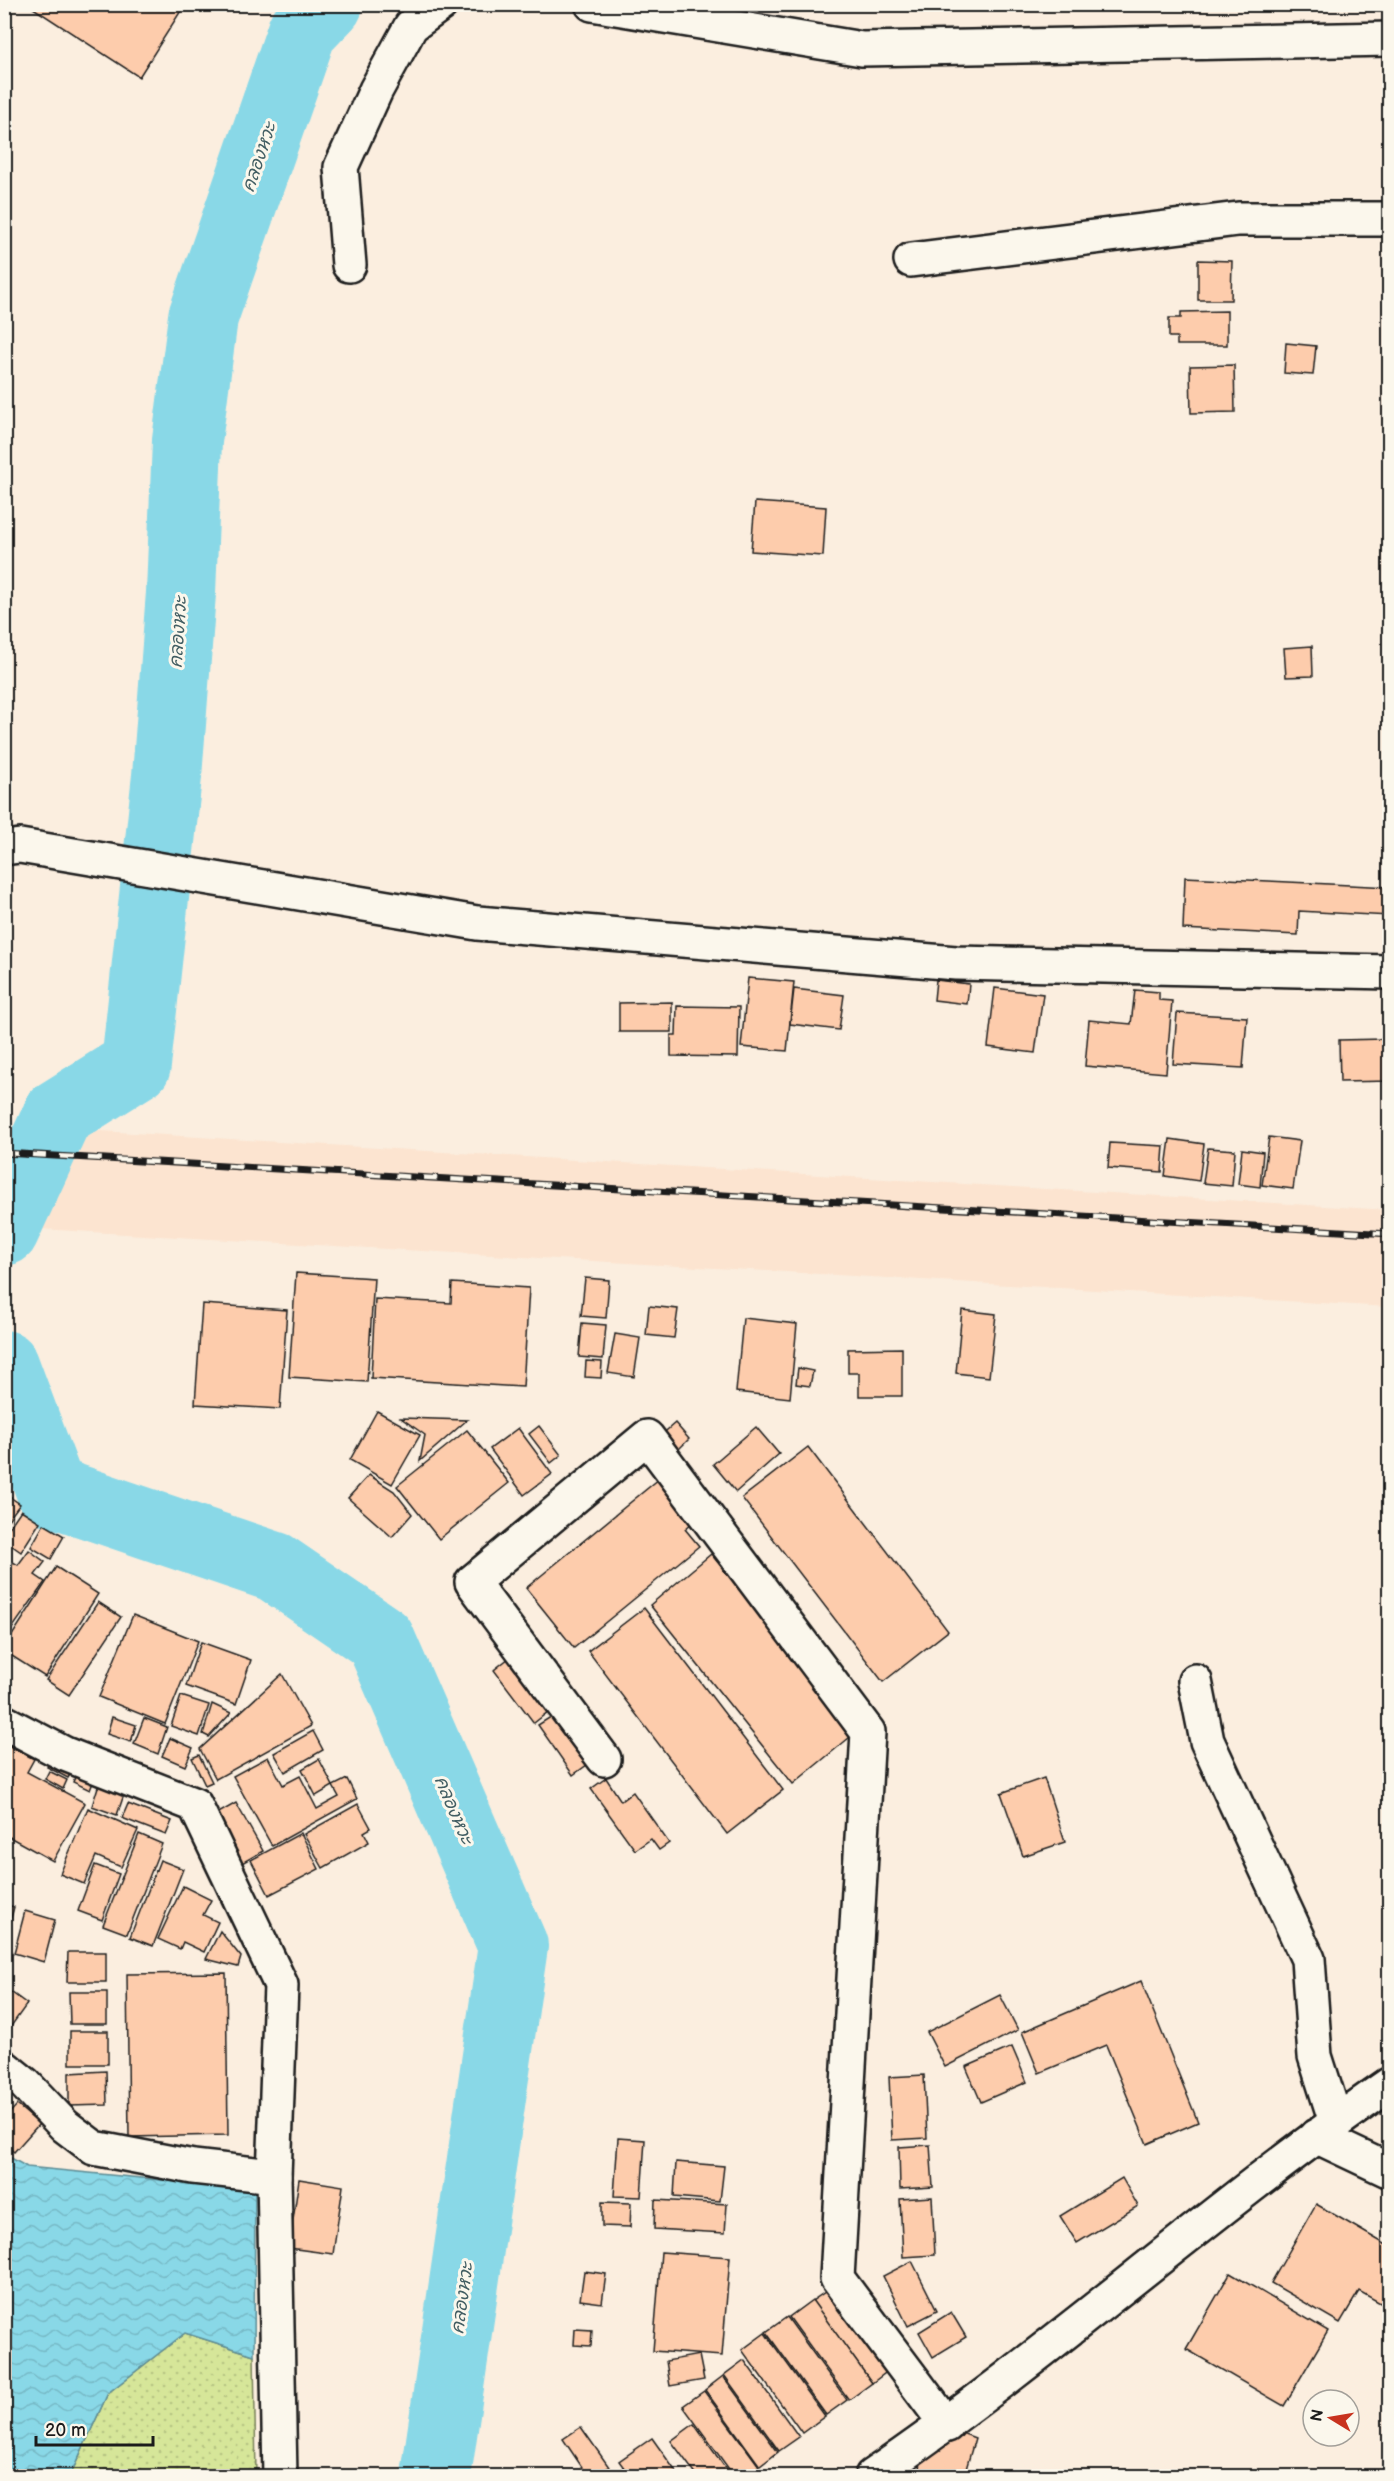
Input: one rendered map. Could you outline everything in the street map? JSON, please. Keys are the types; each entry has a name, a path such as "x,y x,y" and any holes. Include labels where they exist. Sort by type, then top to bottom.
{"street":[{"path":"349,265 341,167 376,90 411,26 441,4"},
{"path":"591,4 862,49 1389,39"},
{"path":"911,260 1238,219 1389,219"},
{"path":"12,847 477,923 956,963 1389,972"},
{"path":"604,1759 472,1582 647,1437 868,1732 837,2278 947,2426"},
{"path":"1195,1681 1207,1741 1308,1959 1315,2056 1326,2129 1389,2171"},
{"path":"4,1722 65,1754 195,1806 281,1985 274,2176 280,2476"},
{"path":"4,2067 25,2084 65,2126 94,2148 193,2167 274,2176"},
{"path":"872,2476 947,2426 1326,2129 1389,2084"}],"shaded area":[{"path":"4,1125 1389,1210 1389,1307 5,1227"}],"green space":[{"path":"185,2333 254,2355 256,2476 70,2476 108,2393"}],"water":[{"path":"4,2154 27,2167 255,2189 254,2355 185,2333 108,2393 70,2476 5,2476"}],"building":[{"path":"27,4 181,4 184,6 139,77"},
{"path":"1198,260 1232,261 1231,300 1198,300"},
{"path":"1227,311 1227,345 1177,345 1177,337 1169,337 1169,318 1181,318 1181,312"},
{"path":"1286,343 1316,346 1313,375 1284,373"},
{"path":"1234,365 1235,412 1191,413 1190,366"},
{"path":"755,502 826,507 823,556 751,551"},
{"path":"1312,646 1313,676 1286,677 1284,648"},
{"path":"1185,877 1390,887 1390,916 1299,911 1298,935 1183,929"},
{"path":"748,978 794,982 787,1051 741,1047"},
{"path":"936,980 969,984 967,1004 934,1000"},
{"path":"995,988 1043,994 1035,1053 988,1047"},
{"path":"794,989 844,995 839,1030 790,1024"},
{"path":"1135,990 1159,992 1159,1000 1172,1001 1166,1073 1085,1066 1089,1020 1131,1024"},
{"path":"672,1002 672,1032 619,1032 619,1003"},
{"path":"677,1006 739,1007 738,1057 671,1056 671,1035 676,1035"},
{"path":"1177,1013 1247,1017 1243,1068 1173,1064"},
{"path":"1384,1021 1390,1021 1390,1081 1340,1082 1339,1040 1385,1039"},
{"path":"1269,1137 1300,1141 1293,1189 1262,1185"},
{"path":"1170,1139 1204,1144 1199,1181 1165,1176"},
{"path":"1110,1143 1164,1146 1162,1172 1108,1168"},
{"path":"1208,1148 1235,1150 1232,1186 1203,1183"},
{"path":"1242,1149 1263,1152 1260,1187 1238,1184"},
{"path":"296,1273 374,1278 367,1382 289,1377"},
{"path":"585,1278 609,1280 606,1318 581,1316"},
{"path":"452,1283 529,1288 523,1387 371,1378 375,1299 451,1303"},
{"path":"202,1304 287,1310 280,1409 195,1404"},
{"path":"649,1306 678,1309 674,1338 646,1335"},
{"path":"962,1310 996,1314 989,1377 956,1373"},
{"path":"743,1318 797,1324 790,1398 736,1392"},
{"path":"582,1323 606,1325 603,1359 579,1357"},
{"path":"615,1334 640,1338 634,1377 608,1373"},
{"path":"902,1348 902,1396 859,1396 859,1373 848,1373 848,1349"},
{"path":"586,1361 602,1362 601,1378 585,1377"},
{"path":"798,1368 813,1371 810,1386 796,1384"},
{"path":"377,1411 420,1435 392,1484 350,1460"},
{"path":"401,1418 467,1420 420,1461 425,1435"},
{"path":"675,1423 689,1439 674,1454 659,1437"},
{"path":"539,1426 561,1455 551,1463 529,1434"},
{"path":"756,1427 779,1454 736,1492 713,1464"},
{"path":"518,1428 552,1474 524,1495 490,1449"},
{"path":"467,1430 509,1483 439,1539 397,1486"},
{"path":"808,1447 948,1631 883,1682 742,1498"},
{"path":"665,1474 700,1516 685,1529 699,1546 574,1648 526,1588"},
{"path":"369,1475 394,1491 412,1514 392,1537 348,1498"},
{"path":"4,1493 20,1504 4,1525"},
{"path":"21,1510 40,1522 21,1552 4,1540 4,1535"},
{"path":"44,1524 64,1536 51,1559 31,1547"},
{"path":"29,1550 45,1562 35,1575 45,1582 4,1640 4,1573 13,1562 18,1565"},
{"path":"711,1554 855,1733 793,1784 650,1605"},
{"path":"56,1567 98,1594 45,1677 4,1651 4,1648"},
{"path":"98,1602 121,1617 69,1695 46,1680"},
{"path":"644,1608 783,1790 727,1834 588,1651"},
{"path":"133,1615 198,1641 165,1724 99,1697"},
{"path":"201,1642 251,1660 236,1704 186,1686"},
{"path":"509,1658 549,1711 534,1723 494,1670"},
{"path":"282,1674 311,1726 216,1779 200,1749"},
{"path":"181,1696 209,1705 199,1736 171,1726"},
{"path":"212,1704 231,1713 209,1737 203,1734"},
{"path":"557,1713 591,1762 573,1775 538,1725"},
{"path":"112,1717 136,1725 131,1742 107,1734"},
{"path":"144,1718 167,1727 158,1754 134,1744"},
{"path":"313,1731 323,1750 285,1772 274,1753"},
{"path":"170,1738 193,1748 185,1766 162,1756"},
{"path":"4,1743 34,1759 27,1772 85,1803 53,1861 4,1834"},
{"path":"199,1755 212,1782 205,1785 192,1758"},
{"path":"53,1756 74,1768 68,1778 47,1767"},
{"path":"268,1757 283,1785 300,1776 317,1809 339,1797 333,1786 347,1779 357,1799 272,1846 233,1776"},
{"path":"319,1759 333,1786 316,1796 302,1769"},
{"path":"79,1768 96,1775 90,1790 73,1782"},
{"path":"49,1771 67,1780 63,1789 45,1779"},
{"path":"102,1774 128,1783 117,1815 92,1806"},
{"path":"606,1778 621,1801 633,1792 669,1843 659,1850 651,1839 635,1850 591,1789"},
{"path":"1044,1778 1065,1842 1023,1856 1001,1793"},
{"path":"236,1803 263,1851 242,1863 215,1815"},
{"path":"128,1804 172,1821 166,1835 122,1818"},
{"path":"358,1804 371,1828 364,1832 369,1842 323,1868 304,1834"},
{"path":"88,1808 138,1830 121,1867 96,1856 84,1884 60,1874"},
{"path":"301,1833 319,1869 269,1895 251,1860"},
{"path":"139,1834 162,1844 127,1934 103,1925"},
{"path":"160,1860 183,1869 153,1946 130,1937"},
{"path":"95,1865 119,1874 102,1920 78,1911"},
{"path":"183,1886 211,1900 203,1915 218,1922 204,1952 183,1942 180,1949 158,1939"},
{"path":"4,1904 14,1907 4,1943"},
{"path":"25,1911 55,1920 44,1962 14,1953"},
{"path":"220,1931 241,1957 238,1967 206,1959"},
{"path":"68,1952 106,1952 106,1982 67,1982"},
{"path":"226,1973 228,2135 129,2137 127,1974"},
{"path":"1141,1981 1198,2122 1147,2144 1106,2045 1039,2073 1022,2032"},
{"path":"4,1987 27,2004 4,2036"},
{"path":"69,1992 107,1992 107,2024 70,2024"},
{"path":"1000,1995 1018,2030 945,2067 927,2032"},
{"path":"70,2031 108,2031 108,2064 70,2064"},
{"path":"1012,2047 1027,2082 981,2102 966,2067"},
{"path":"106,2071 107,2105 69,2106 69,2073"},
{"path":"924,2075 927,2138 892,2140 889,2077"},
{"path":"17,2105 39,2124 14,2152 4,2144 4,2119"},
{"path":"618,2138 645,2140 641,2197 614,2196"},
{"path":"930,2145 933,2187 900,2189 899,2147"},
{"path":"676,2162 724,2166 720,2201 674,2197"},
{"path":"1122,2178 1138,2206 1077,2243 1060,2216"},
{"path":"299,2179 343,2186 333,2254 289,2248"},
{"path":"932,2197 935,2255 903,2257 900,2199"},
{"path":"655,2200 727,2204 725,2233 654,2229"},
{"path":"602,2202 631,2203 630,2227 602,2226"},
{"path":"1316,2204 1390,2247 1390,2290 1382,2304 1359,2291 1340,2323 1271,2283"},
{"path":"661,2252 730,2257 722,2356 653,2351"},
{"path":"912,2261 937,2311 908,2326 883,2276"},
{"path":"584,2271 606,2274 602,2303 580,2300"},
{"path":"1230,2273 1328,2331 1284,2406 1186,2349"},
{"path":"834,2286 893,2367 872,2383 812,2301"},
{"path":"812,2300 872,2383 849,2400 789,2317"},
{"path":"951,2312 966,2337 933,2357 919,2332"},
{"path":"787,2317 847,2400 826,2415 766,2332"},
{"path":"575,2329 592,2330 591,2346 574,2345"},
{"path":"765,2333 825,2416 802,2433 742,2350"},
{"path":"699,2355 704,2380 670,2386 666,2361"},
{"path":"744,2360 799,2437 779,2451 724,2375"},
{"path":"723,2376 778,2452 760,2466 705,2390"},
{"path":"704,2391 759,2466 745,2476 734,2476 683,2406"},
{"path":"694,2424 731,2476 697,2476 671,2441"},
{"path":"581,2427 609,2467 595,2476 588,2476 563,2439"},
{"path":"959,2432 975,2438 964,2476 919,2476 922,2455"},
{"path":"652,2438 679,2476 630,2476 619,2461"}],"waterway":[{"name":"คลองหวะ","path":"4,1231 58,1114 136,1065 167,776 181,593 187,441 203,317 302,31 328,4"},
{"name":"คลองหวะ","path":"4,1365 51,1491 275,1567 380,1639 513,1946 436,2476"}],"railway":[{"path":"4,1153 1390,1234"}]}
